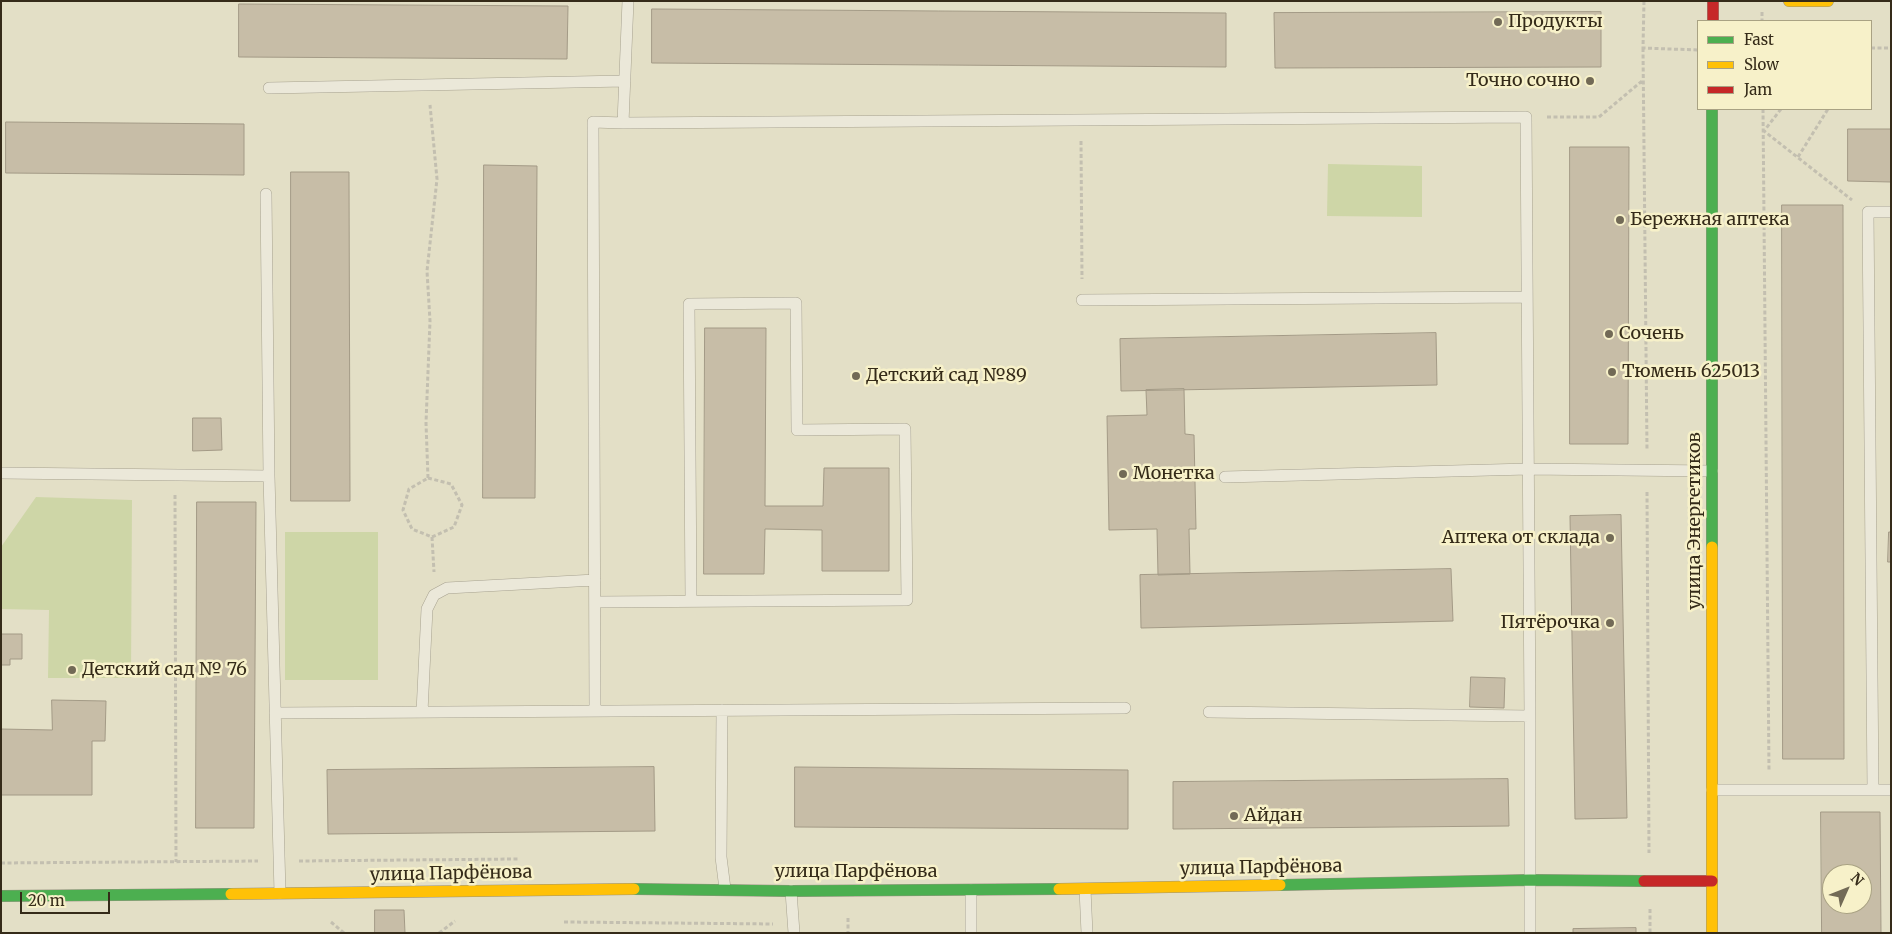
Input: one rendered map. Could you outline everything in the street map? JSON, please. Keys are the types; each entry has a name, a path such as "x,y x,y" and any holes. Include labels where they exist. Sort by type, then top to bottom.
{"street":[{"path":"1712,20 1713,1"},
{"path":"1789,1 1828,1"},
{"name":"улица Энергетиков","path":"1712,110 1712,933"},
{"name":"улица Парфёнова","path":"1,896 725,889 1085,889 1530,880 1712,881"}],"lane":[{"path":"624,123 628,1"},
{"path":"269,88 625,81"},
{"path":"595,711 594,122 1526,117 1530,933"},
{"path":"266,194 269,476 280,893"},
{"path":"1873,790 1868,212 1891,212"},
{"path":"1082,300 1527,297"},
{"path":"595,602 907,600 905,429 797,430 796,303 689,304 691,601"},
{"path":"1225,477 1528,469 1712,471"},
{"path":"1,473 269,476"},
{"path":"422,712 427,610 434,595 447,588 595,580"},
{"path":"275,714 1125,708"},
{"path":"722,710 721,858 725,889"},
{"path":"1209,712 1530,716"},
{"path":"1712,790 1891,790"},
{"path":"1085,889 1087,933"},
{"path":"791,890 794,933"},
{"path":"971,890 971,933"}],"path":[{"path":"1644,1 1643,48 1697,50"},
{"path":"1872,48 1891,48"},
{"path":"1526,117 1599,117 1643,81"},
{"path":"428,85 437,179 427,271 430,321 426,423 428,478"},
{"path":"1763,110 1770,790"},
{"path":"1764,131 1781,110"},
{"path":"1798,157 1827,110"},
{"path":"1081,120 1082,300"},
{"path":"1764,131 1868,212"},
{"path":"175,475 176,862"},
{"path":"428,478 451,484 462,505 454,528 432,537 412,529 403,510 409,489 428,478"},
{"path":"432,537 434,595"},
{"path":"1,863 527,859"}],"green space":[{"path":"1328,164 1422,166 1422,217 1327,216"},
{"path":"36,497 132,500 131,678 48,678 49,610 1,609 1,547"},
{"path":"285,532 378,532 378,680 285,680"}],"building":[{"path":"239,4 568,6 567,59 239,57"},
{"path":"652,9 1226,13 1226,67 652,63"},
{"path":"1601,12 1601,67 1275,68 1274,13"},
{"path":"6,122 244,124 244,175 6,173"},
{"path":"1848,129 1891,129 1891,182 1848,181"},
{"path":"1570,147 1629,147 1628,444 1570,444"},
{"path":"484,165 537,166 535,498 483,498"},
{"path":"291,172 349,172 350,501 291,501"},
{"path":"1782,205 1843,205 1844,759 1783,759"},
{"path":"705,328 766,328 765,506 823,506 824,468 889,468 889,571 822,571 822,530 765,529 764,574 704,574"},
{"path":"1436,333 1437,385 1121,391 1120,339"},
{"path":"1184,389 1185,434 1194,435 1196,529 1189,529 1190,574 1158,575 1157,529 1109,530 1107,416 1147,415 1146,390"},
{"path":"193,418 221,418 222,450 193,451"},
{"path":"197,502 256,502 254,828 196,828"},
{"path":"1621,515 1627,818 1575,819 1570,516"},
{"path":"1889,532 1891,532 1891,562 1888,562"},
{"path":"1451,569 1453,621 1141,628 1140,575"},
{"path":"1,634 22,634 22,659 10,659 10,665 1,665"},
{"path":"1471,677 1505,678 1504,708 1470,707"},
{"path":"52,700 106,701 105,741 92,741 92,795 1,795 1,729 52,730"},
{"path":"654,767 655,831 328,834 327,770"},
{"path":"795,767 1128,770 1128,829 795,827"},
{"path":"1508,779 1509,826 1173,829 1173,782"},
{"path":"1821,812 1880,812 1881,933 1822,933"},
{"path":"375,910 404,910 405,933 375,933"},
{"path":"1636,928 1636,933 1573,933 1573,929"}],"traffic: fast":[{"path":"1712,110 1712,547"},
{"path":"1280,885 1530,880 1644,881"},
{"path":"634,889 791,891 1059,889"},
{"path":"1,896 231,894"}],"traffic: slow":[{"path":"1789,1 1828,1"},
{"path":"1712,547 1712,933"},
{"path":"1059,889 1280,885"},
{"path":"231,894 634,889"}],"traffic: jam":[{"path":"1713,1 1713,20"},
{"path":"1644,881 1712,881"}],"place":[{"name":"Продукты","path":"1498,22"},
{"name":"Точно сочно","path":"1590,81"},
{"name":"Бережная аптека","path":"1620,220"},
{"name":"Сочень","path":"1609,334"},
{"name":"Тюмень 625013","path":"1612,372"},
{"name":"Детский сад №89","path":"856,376"},
{"name":"Монетка","path":"1123,474"},
{"name":"Аптека от склада","path":"1610,538"},
{"name":"Пятёрочка","path":"1610,623"},
{"name":"Детский сад № 76","path":"72,670"},
{"name":"Айдан","path":"1234,816"}]}
